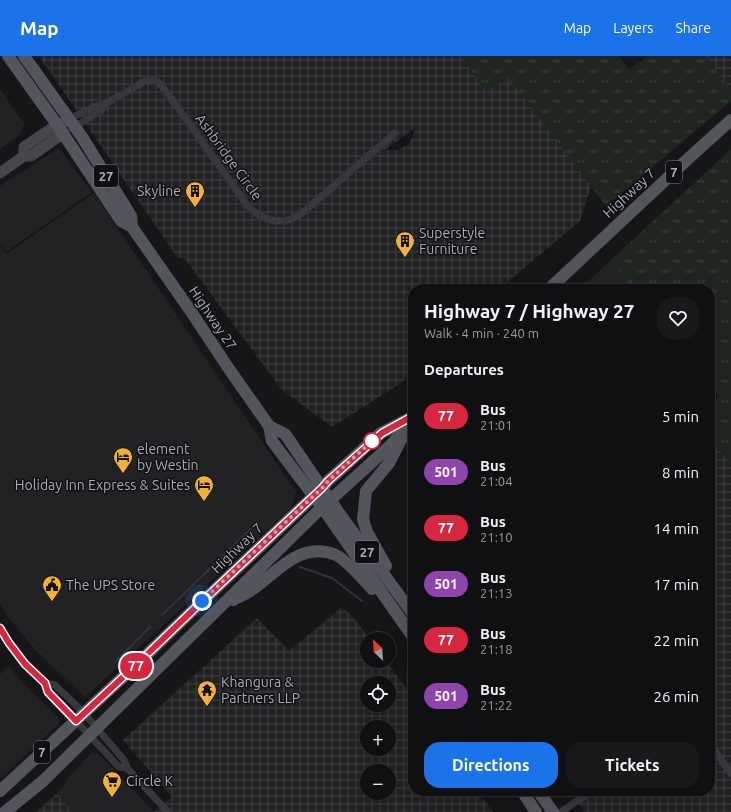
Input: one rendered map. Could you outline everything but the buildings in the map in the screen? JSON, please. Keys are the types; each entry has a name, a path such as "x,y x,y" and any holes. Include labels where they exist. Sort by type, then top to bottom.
{"main road":[{"name":"Highway 27","path":"8,56 61,130 122,221 132,227 192,313 214,348 269,426 272,441 318,492 408,630"},
{"name":"Highway 27","path":"24,56 82,137 131,216 132,227"},
{"name":"Highway 7","path":"554,284 690,156 731,120"},
{"name":"Highway 7","path":"0,791 92,707 328,481 382,433 408,420"},
{"name":"7","path":"5,812 43,781 326,504 392,444 408,423"},
{"path":"405,603 367,532 363,519 366,491 389,464 408,427"},
{"name":"Highway 27","path":"326,504 408,607"},
{"path":"221,606 249,592 287,562 299,555 311,552 324,552 337,556 349,565 395,611"},
{"path":"525,796 536,812"},
{"path":"542,796 553,812"}],"street":[{"name":"Ashbridge Circle","path":"72,123 101,111 105,104 145,81 154,80 158,82 166,91 247,205 256,214 275,221 291,219 302,212 395,133"},
{"path":"0,173 24,156 24,147 49,130 61,130 72,123"},
{"path":"0,628 25,664 45,683 48,692 80,717 93,732 124,760 127,768 168,812"},
{"path":"45,683 55,685 119,767 127,768"},
{"path":"715,750 731,774"},
{"path":"561,812 585,796"}],"shaded area":[{"path":"39,56 460,56 487,92 508,76 591,186 580,221 505,284 408,284 408,376 401,383 332,427 282,390 185,259 177,257","holes":["416,127 408,145 397,150 385,150"]},
{"path":"706,56 731,56 731,90"},
{"path":"0,89 24,124 20,135 0,149"},
{"path":"59,148 92,192 6,252 0,244 0,186"},
{"path":"94,193 296,492 291,508 85,697 36,651 7,616 0,604 0,246 6,254"},
{"path":"610,261 629,284 585,284"},
{"path":"715,443 731,464 731,812 585,812 574,796 715,796"},
{"path":"342,607 352,616 365,632 360,632 360,668 391,668 408,690 408,796 482,796 493,812 154,812 172,797 123,740 257,618 289,651"},
{"path":"9,666 59,719 59,724 1,778 0,674"},
{"path":"92,752 99,754 154,812 73,812 57,793 64,786 67,779"},
{"path":"57,793 73,812 36,812"}],"green space":[{"path":"460,56 619,56 629,69 648,56 706,56 731,90 731,101 606,206 508,77 487,92"},
{"path":"731,149 731,464 715,443 715,400 719,396 715,392 715,284 629,284 610,261"}],"waterway":[{"path":"162,615 257,523"},
{"path":"300,567 332,578 362,601"},
{"path":"116,661 150,627"}],"bus line":[{"name":"77","path":"0,628 25,664 45,683 48,692 76,721 328,481 382,433 408,419"}],"place":[{"name":"Skyline","path":"195,208"},
{"name":"Superstyle Furniture","path":"405,258"},
{"name":"element by Westin","path":"123,474"},
{"name":"Holiday Inn Express & Suites","path":"204,502"},
{"name":"The UPS Store","path":"52,602"},
{"name":"Khangura & Partners LLP","path":"207,707"},
{"name":"Circle K","path":"112,798"}],"route":[{"path":"202,601 372,441"}]}
